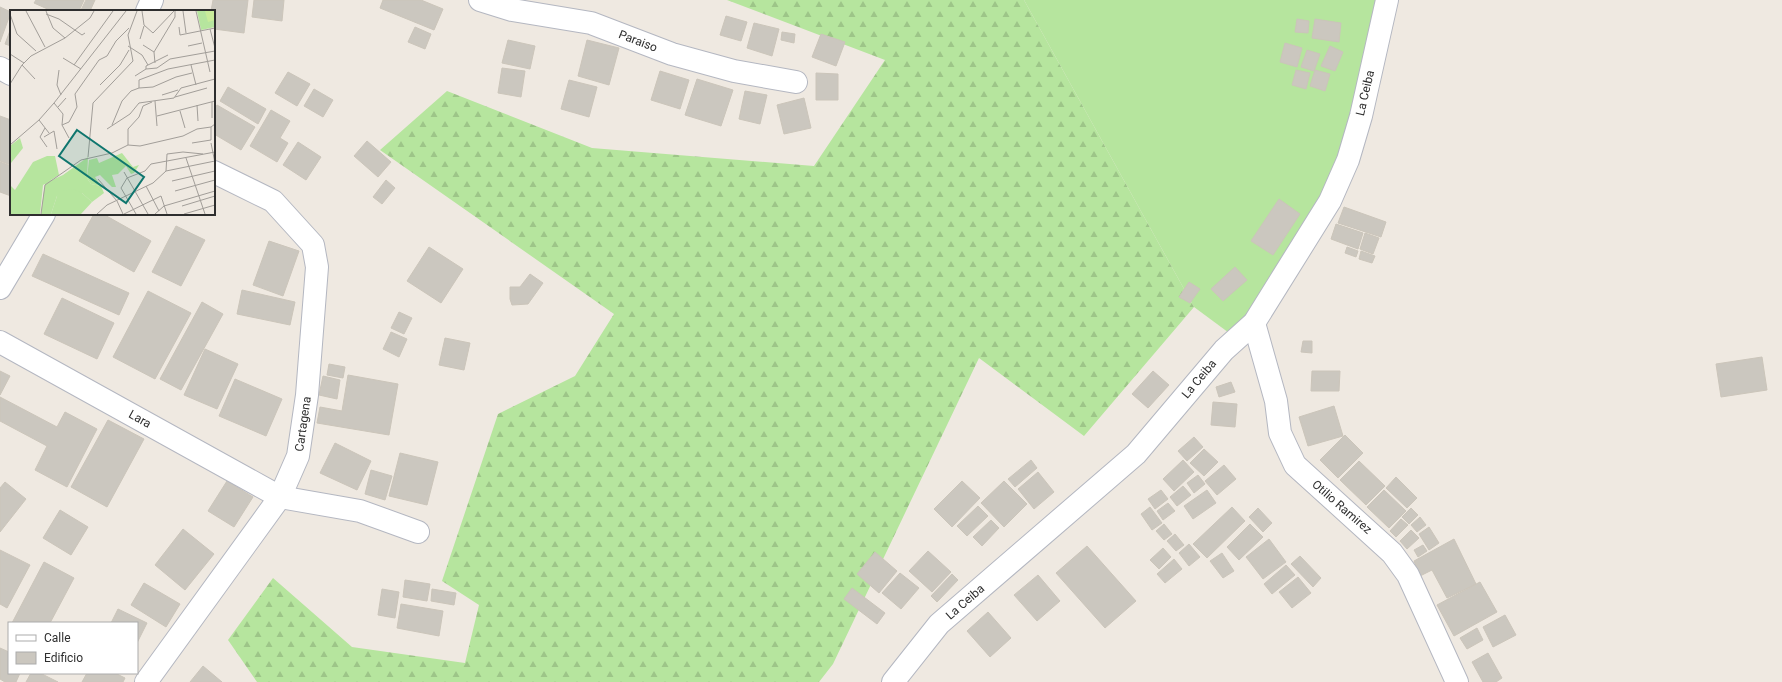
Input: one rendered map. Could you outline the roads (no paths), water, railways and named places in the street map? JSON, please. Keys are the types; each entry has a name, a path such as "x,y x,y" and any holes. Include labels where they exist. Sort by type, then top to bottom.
{"street":[{"path":"147,10 152,0"},
{"name":"Paraiso","path":"480,0 512,10 591,23 672,54 734,71 796,82"},
{"name":"La Ceiba","path":"893,682 939,624 1136,454 1224,350 1254,323 1330,201 1348,160 1361,116 1387,0"},
{"path":"0,68 10,73"},
{"name":"Cartagena","path":"146,682 280,496 298,456 307,394 317,266 313,245 273,201 215,172"},
{"path":"0,288 43,215"},
{"name":"Otilio Ramirez","path":"1254,323 1276,401 1280,433 1295,465 1392,553 1408,575 1457,682"},
{"name":"Lara","path":"0,342 280,496 360,511 418,532"}]}
